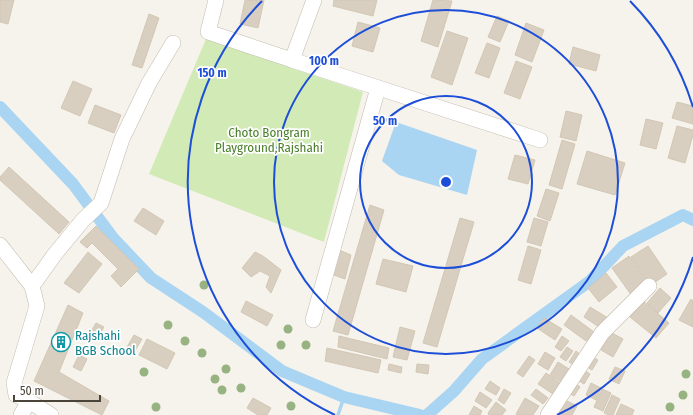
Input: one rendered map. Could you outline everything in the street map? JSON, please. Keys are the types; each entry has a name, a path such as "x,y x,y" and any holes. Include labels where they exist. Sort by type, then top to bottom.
{"street":[{"path":"216,0 208,32 540,140"},
{"path":"292,60 314,0"},
{"path":"32,286 55,254 83,220 101,203 122,139 149,83 173,43"},
{"path":"313,320 378,88"},
{"path":"0,245 32,286 38,306 14,383 16,395 30,401 51,415"},
{"path":"548,415 602,333 649,286"},
{"path":"21,415 30,401"}],"green space":[{"name":"Choto Bongram Playground,Rajshahi","path":"206,39 363,92 324,242 149,174"}],"water":[{"path":"396,122 477,150 467,195 399,175 382,161"}],"building":[{"path":"0,0 14,0 8,24 0,22"},
{"path":"245,0 264,0 258,28 240,24"},
{"path":"334,0 377,0 373,16 333,6"},
{"path":"433,0 452,1 438,47 421,41"},
{"path":"149,14 159,18 142,68 132,65"},
{"path":"497,16 509,21 500,42 488,37"},
{"path":"358,22 380,28 373,52 352,46"},
{"path":"526,23 544,30 532,62 515,55"},
{"path":"447,31 468,38 452,85 431,77"},
{"path":"487,43 500,48 489,78 475,73"},
{"path":"573,47 600,55 596,71 569,64"},
{"path":"516,61 532,67 520,99 504,93"},
{"path":"73,81 92,89 80,116 61,108"},
{"path":"677,102 693,106 693,124 672,118"},
{"path":"95,105 121,115 114,133 88,123"},
{"path":"566,111 582,115 576,141 560,137"},
{"path":"646,119 663,123 656,149 640,145"},
{"path":"677,126 693,130 685,163 668,158"},
{"path":"562,140 575,144 562,189 549,185"},
{"path":"587,151 625,163 615,195 577,184"},
{"path":"515,155 535,160 528,184 508,179"},
{"path":"9,167 69,222 59,234 0,180 0,177"},
{"path":"546,189 559,193 550,221 537,216"},
{"path":"370,205 384,210 348,335 333,331"},
{"path":"143,208 164,221 156,235 134,221"},
{"path":"460,218 474,222 437,347 423,343"},
{"path":"534,218 548,222 541,246 527,242"},
{"path":"96,226 139,269 121,287 111,276 118,269 92,243 87,248 80,242"},
{"path":"528,246 541,250 531,284 518,280"},
{"path":"648,246 667,274 651,285 631,257"},
{"path":"339,250 351,255 345,279 331,274"},
{"path":"88,252 102,264 79,293 64,283"},
{"path":"255,252 263,256 281,270 271,293 266,287 270,276 260,271 251,277 242,268"},
{"path":"629,256 649,284 632,296 612,268"},
{"path":"383,259 413,266 406,292 376,284"},
{"path":"606,273 617,287 599,302 588,288"},
{"path":"660,288 671,298 658,313 647,303"},
{"path":"691,299 693,301 693,327 679,320"},
{"path":"246,301 273,315 267,326 241,312"},
{"path":"643,301 669,323 656,338 630,317"},
{"name":"Rajshahi BGB School","path":"68,305 83,313 59,372 109,401 102,415 34,381"},
{"path":"590,307 608,318 602,329 584,317"},
{"path":"571,315 594,332 586,341 564,325"},
{"path":"544,318 562,329 555,340 537,328"},
{"path":"96,323 104,327 97,339 89,335"},
{"path":"400,327 415,331 407,360 393,357"},
{"path":"610,332 623,339 613,357 601,350"},
{"path":"134,335 142,339 135,351 127,347"},
{"path":"339,336 389,348 387,359 338,347"},
{"path":"562,336 569,341 561,351 555,347"},
{"path":"147,339 175,353 167,369 139,355"},
{"path":"567,347 573,351 566,361 560,357"},
{"path":"327,348 381,360 378,373 325,361"},
{"path":"576,351 582,356 575,366 569,362"},
{"path":"545,352 555,358 548,370 538,364"},
{"path":"79,355 87,359 81,371 73,367"},
{"path":"529,356 535,360 523,377 517,373"},
{"path":"590,356 598,360 592,370 584,365"},
{"path":"558,362 572,371 564,384 550,375"},
{"path":"389,364 402,367 401,373 388,370"},
{"path":"417,364 429,365 428,374 416,372"},
{"path":"615,367 625,371 619,384 609,379"},
{"path":"582,369 590,374 584,384 576,379"},
{"path":"546,373 561,384 553,394 538,384"},
{"path":"490,381 500,388 496,395 485,389"},
{"path":"573,382 580,387 574,396 566,391"},
{"path":"591,383 601,388 596,400 586,395"},
{"path":"504,389 511,393 504,404 498,400"},
{"path":"536,389 548,398 543,404 531,395"},
{"path":"602,389 611,393 603,411 594,407"},
{"path":"480,392 492,400 486,408 475,401"},
{"path":"612,395 620,399 613,415 609,415 604,413"},
{"path":"253,398 271,408 267,415 258,415 247,408"},
{"path":"525,398 539,406 533,415 516,414"},
{"path":"561,398 577,406 572,415 563,415 555,411"},
{"path":"496,402 506,410 502,415 489,415 488,413"},
{"path":"621,404 634,410 632,415 616,415"},
{"path":"474,406 482,411 480,415 469,415"}],"waterway":[{"path":"0,107 73,184 114,239 151,278 203,312 282,371 344,397 420,415"},
{"path":"427,415 454,391 482,359 590,281 623,246 683,215 693,220"},
{"path":"338,415 344,397"}],"place":[{"name":"Rajshahi BGB School","path":"61,342"}]}
